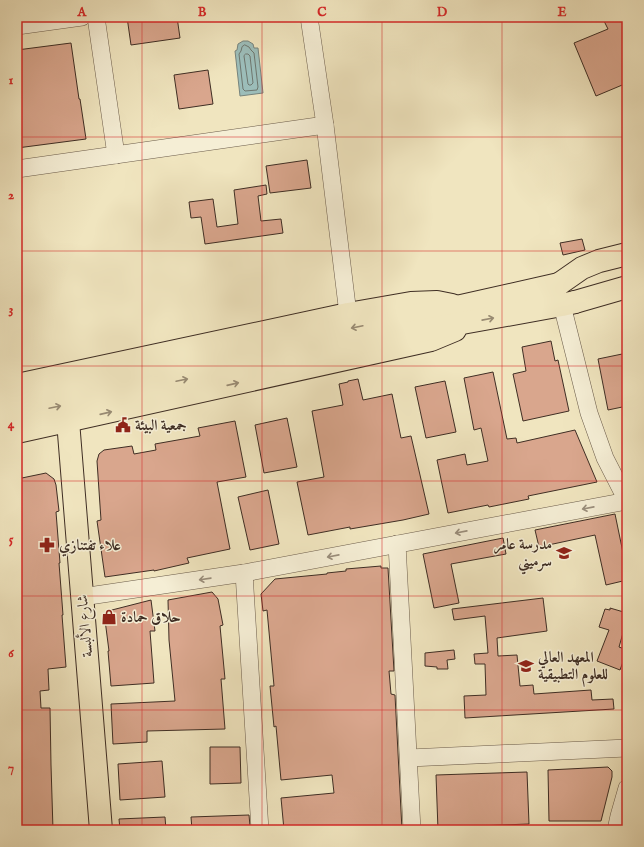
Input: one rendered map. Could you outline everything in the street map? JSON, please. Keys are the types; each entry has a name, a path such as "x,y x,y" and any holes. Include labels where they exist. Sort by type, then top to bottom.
{"main road":[{"path":"565,297 582,268 599,261 627,254"},
{"path":"565,297 627,269"},
{"path":"17,397 464,314 627,287"},
{"path":"565,297 598,305 627,302"},
{"path":"17,385 348,314 411,303 437,302 464,314"},
{"path":"17,415 401,334 464,314"},
{"path":"17,432 431,340 452,332 464,314"},
{"name":"شارع الألبسة","path":"68,421 101,830"}],"street":[{"path":"17,26 82,17"},
{"path":"96,17 116,155"},
{"path":"309,17 348,314"},
{"path":"17,169 324,124"},
{"path":"82,597 244,573 627,501 605,458 589,413 565,297"},
{"path":"397,544 412,830"},
{"path":"244,573 260,830"},
{"path":"408,758 627,748"},
{"path":"616,830 618,816 627,788"}],"water":[{"path":"243,41 248,41 253,44 254,48 258,48 263,93 240,96 235,51 237,50 238,44"}],"building":[{"path":"127,17 177,17 180,38 131,45"},
{"path":"602,17 627,17 627,83 596,96 574,43 608,29"},
{"path":"71,43 86,139 17,148 17,50"},
{"path":"208,70 213,104 179,109 174,75"},
{"path":"307,160 311,188 270,193 266,166"},
{"path":"266,185 267,194 258,196 261,221 281,219 283,233 205,244 201,217 191,218 189,202 213,199 217,227 238,224 234,190"},
{"path":"582,239 585,250 563,255 560,243"},
{"path":"551,341 555,361 558,360 569,411 523,421 513,374 526,371 522,347"},
{"path":"627,353 627,406 608,410 598,359"},
{"path":"493,372 507,439 516,438 517,443 575,430 597,482 528,496 529,499 448,513 437,460 465,454 467,465 488,461 481,428 474,430 464,378"},
{"path":"358,379 363,400 392,394 401,438 411,436 429,514 403,520 350,529 350,527 308,535 297,482 324,477 312,411 343,405 339,384"},
{"path":"445,381 456,432 426,438 415,387"},
{"path":"287,418 297,467 264,473 255,425"},
{"path":"235,421 246,477 217,482 230,549 187,558 189,563 154,571 105,577 97,521 101,520 97,461 99,454 104,450 132,446 134,454 156,450 155,444 200,436 198,428"},
{"path":"46,473 54,479 59,511 56,512 66,667 48,669 49,690 40,691 41,708 50,708 53,830 17,830 17,479"},
{"path":"268,490 279,544 250,550 238,497"},
{"path":"615,514 627,572 627,580 606,585 595,535 539,547 535,530"},
{"path":"503,538 506,554 451,564 459,603 434,608 423,554"},
{"path":"381,566 381,568 388,568 394,671 389,671 391,694 395,695 402,830 284,830 281,798 334,793 332,775 281,780 276,726 274,727 270,686 274,686 267,610 263,611 261,594 275,579 327,574 346,571 346,569"},
{"path":"212,592 218,599 223,625 220,626 225,679 221,679 225,729 147,731 147,742 113,744 111,704 175,701 169,640 168,600"},
{"path":"543,598 547,631 497,638 498,656 517,655 520,686 533,685 534,694 591,690 592,700 613,699 614,709 465,718 464,696 486,695 485,664 475,664 474,654 488,653 485,616 454,620 452,609"},
{"path":"151,600 155,631 150,631 154,683 111,686 105,620 108,611"},
{"path":"610,608 627,613 627,619 619,647 627,651 620,670 597,661 609,630 599,627 605,609 610,610"},
{"path":"454,650 455,659 447,660 448,669 437,669 437,667 425,666 425,653"},
{"path":"210,747 240,747 241,783 210,784"},
{"path":"162,761 165,797 120,800 118,764"},
{"path":"608,767 612,771 612,777 601,821 549,821 548,770"},
{"path":"527,772 529,824 476,826 477,829 438,830 436,775"},
{"path":"249,815 250,826 236,826 237,830 192,830 191,817"},
{"path":"165,817 166,830 120,830 119,819"}],"place":[{"name":"جمعية البيئة","path":"123,425"},
{"name":"علاء تفتنازي","path":"47,545"},
{"name":"مدرسة عامر سرميني","path":"564,553"},
{"name":"حلاق حمادة","path":"109,617"},
{"name":"المعهد العالي للعلوم التطبيقية","path":"526,666"}]}
